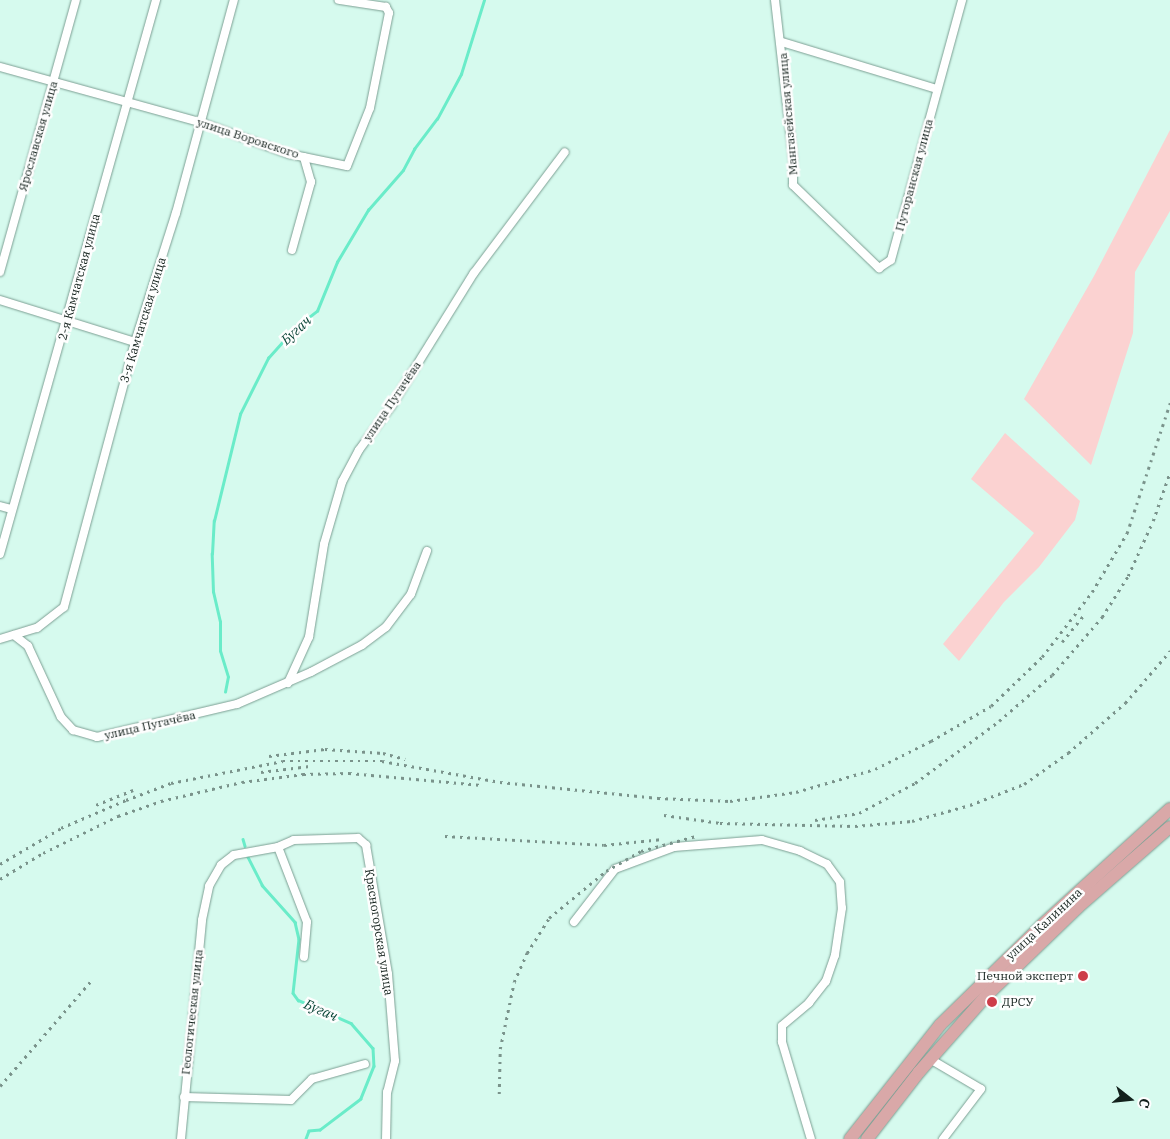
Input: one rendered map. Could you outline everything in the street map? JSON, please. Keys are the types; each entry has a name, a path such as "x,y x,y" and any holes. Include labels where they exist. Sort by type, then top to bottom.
{"main road":[{"name":"улица Калинина","path":"850,1139 940,1024 1042,924 1170,809"},
{"name":"улица Калинина","path":"867,1139 930,1059 1014,968 1170,827"}],"street":[{"name":"Ярославская улица","path":"0,272 76,0"},
{"name":"2-я Камчатская улица","path":"0,554 11,509 68,320 156,0"},
{"name":"3-я Камчатская улица","path":"14,635 37,628 64,606 135,342 176,213 234,0"},
{"name":"улица Воровского","path":"0,67 200,122 304,157 347,166 370,108 389,13 386,7 339,0"},
{"name":"Мангазейская улица","path":"775,0 782,42 793,158 793,185 879,268 891,260"},
{"name":"Путоранская улица","path":"891,260 962,0"},
{"path":"782,42 937,90"},
{"name":"улица Пугачёва","path":"288,683 309,637 324,544 342,482 359,450 392,405 474,273 565,152"},
{"path":"292,250 311,182 304,157"},
{"path":"0,300 135,342"},
{"path":"0,506 11,509"},
{"name":"улица Пугачёва","path":"14,635 28,646 61,717 73,730 97,737 237,704 288,683 362,645 386,626 412,594 427,551"},
{"path":"0,640 14,635"},
{"name":"Красногорская улица","path":"209,886 221,865 234,855 278,848 306,839 358,838 366,845 388,974 395,1061 387,1092 386,1139"},
{"path":"574,922 615,869 674,847 762,840 800,851 827,864 840,882 842,908 834,955 826,981 809,1003 782,1026 782,1042 810,1139"},
{"path":"278,848 306,922 304,957"},
{"name":"Геологическая улица","path":"182,1139 184,1097 202,920 209,886"},
{"path":"930,1059 981,1090 943,1139"},
{"path":"184,1097 292,1100 312,1079 365,1064"}],"shaded area":[{"path":"1170,130 1170,211 1135,272 1133,333 1091,465 1024,399 1094,276"},
{"path":"1005,433 1080,501 1075,520 1039,567 1004,602 959,661 943,644 1034,533 971,479"}],"waterway":[{"name":"Бугач","path":"225,692 228,677 220,651 220,622 213,592 212,554 214,521 240,414 268,358 295,328 317,311 337,262 368,210 403,170 414,149 437,119 461,74 484,0"},
{"path":"243,839 245,846"},
{"name":"Бугач","path":"247,855 262,885 295,922 299,939 293,993 298,1000 351,1023 373,1048 374,1066 361,1099 320,1130 309,1131 306,1139"}],"railway":[{"path":"0,864 61,828 171,783 283,761 382,761 500,782 658,798 730,801 796,792 875,769 931,741 991,706 1042,657 1092,592 1127,533 1170,403"},
{"path":"815,820 859,813 915,783 999,721 1052,675 1102,617 1128,576 1153,521 1170,472"},
{"path":"1062,642 1084,615"},
{"path":"664,815 720,823 855,826 912,821 970,805 1024,784 1068,753 1125,703 1170,651"},
{"path":"269,756 325,749 383,753 405,759"},
{"path":"261,772 310,766"},
{"path":"0,879 43,853 118,816 161,801 242,782 303,774 349,773 481,785"},
{"path":"96,805 133,790"},
{"path":"445,836 604,845 663,839"},
{"path":"499,1094 500,1049 514,982 527,953 549,918 606,871 641,851 696,836"},
{"path":"0,1086 91,981"}],"place":[{"name":"Печной эксперт","path":"1083,976"},
{"name":"ДРСУ","path":"992,1002"}]}
